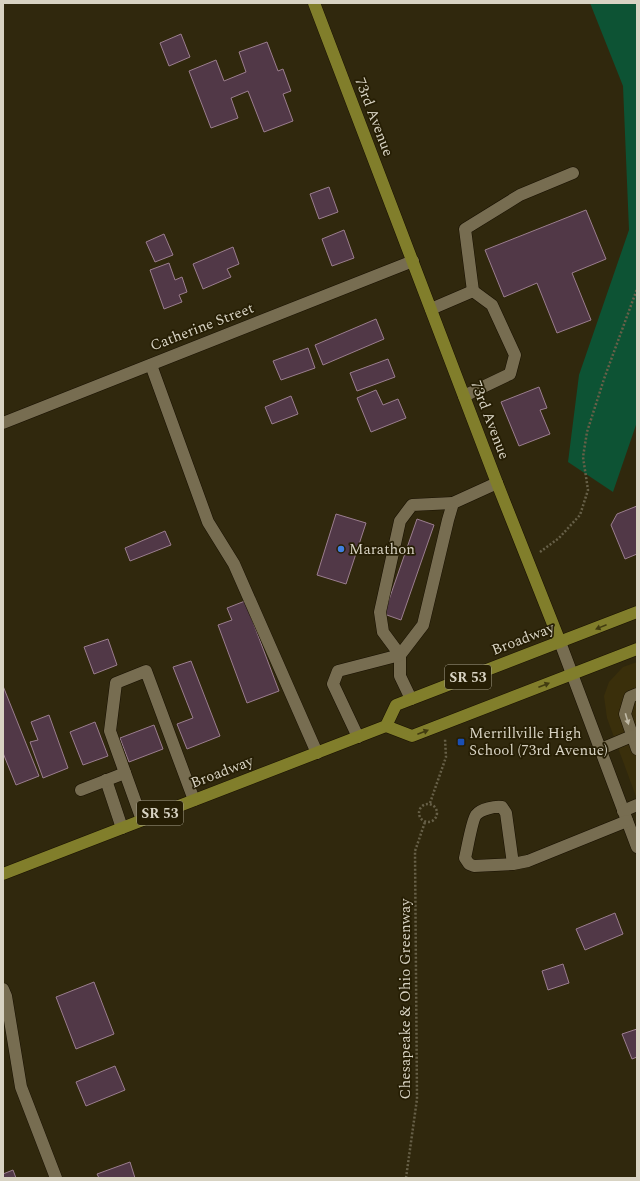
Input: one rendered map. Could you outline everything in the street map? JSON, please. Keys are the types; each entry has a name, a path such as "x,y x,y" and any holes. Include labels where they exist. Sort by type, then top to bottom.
{"main road":[{"name":"73rd Avenue","path":"314,3 497,483 560,642"},
{"name":"Broadway","path":"3,874 386,726 396,705 637,612"},
{"name":"SR 53","path":"386,726 412,736 637,649"}],"street":[{"path":"464,396 510,374 516,355 492,305 473,291 465,229 520,195 573,174"},
{"name":"Catherine Street","path":"3,423 413,262"},
{"path":"431,309 473,291"},
{"path":"151,365 208,522 234,564 317,752"},
{"path":"411,699 400,676 400,655 383,632 380,612 400,521 412,505 453,503 497,483"},
{"path":"358,737 334,684 338,671 400,655 423,625 453,503"},
{"name":"73rd Avenue","path":"560,642 637,847"},
{"path":"142,820 110,731 116,683 146,671 194,800"},
{"path":"637,694 630,697 625,714 637,748"},
{"path":"601,749 632,736"},
{"path":"81,790 125,773"},
{"path":"106,780 122,828"},
{"path":"513,864 506,812 502,807 497,806 482,811 475,816 465,858 469,864 474,866 513,864 528,861 625,816 637,805"},
{"path":"3,989 6,996 21,1087 56,1178"}],"path":[{"path":"528,560 559,538 580,515 588,490 583,457 587,432 604,378 637,289"},
{"name":"Chesapeake & Ohio Greenway","path":"430,803 446,757 443,724"},
{"name":"Chesapeake & Ohio Greenway","path":"425,803 430,803 437,810 438,815 435,820 425,822 421,819 419,810 425,803"},
{"name":"Chesapeake & Ohio Greenway","path":"406,1178 417,1099 415,851 425,822"}],"shaded area":[{"path":"637,662 637,799 607,718 604,696 609,682 623,667"}],"green space":[{"path":"590,3 637,3 637,422 613,492 568,462 579,375 629,230 623,86"}],"building":[{"path":"181,34 190,57 169,66 160,43"},
{"path":"267,42 278,71 283,69 291,91 283,94 293,121 264,132 248,91 231,98 238,118 211,128 189,71 216,60 224,81 246,72 239,52"},
{"path":"329,187 338,212 319,219 310,194"},
{"path":"586,210 606,259 572,273 591,320 557,333 537,283 504,297 485,250"},
{"path":"344,230 354,258 332,266 322,239"},
{"path":"164,234 173,255 155,262 146,242"},
{"path":"233,247 239,264 227,269 231,277 203,289 193,264"},
{"path":"169,263 175,280 182,277 187,292 179,295 182,302 164,309 150,270"},
{"path":"376,319 384,339 323,365 315,345"},
{"path":"308,348 315,368 281,380 273,361"},
{"path":"388,359 395,377 357,391 350,373"},
{"path":"539,387 547,408 540,410 550,434 519,446 501,402"},
{"path":"376,390 383,405 398,399 406,418 371,432 357,398"},
{"path":"291,396 298,414 272,424 265,407"},
{"path":"637,506 637,554 625,559 611,525 617,514"},
{"name":"Marathon","path":"336,514 366,523 346,584 317,575"},
{"name":"Marathon","path":"417,519 434,525 401,620 384,614"},
{"path":"165,531 171,545 130,561 125,548"},
{"path":"245,601 279,691 247,703 218,625 232,620 227,608"},
{"path":"108,639 117,665 94,674 84,647"},
{"path":"191,661 220,736 187,749 177,724 193,718 173,667"},
{"path":"3,686 39,776 16,785 3,753"},
{"path":"49,715 68,768 43,778 30,742 38,740 31,722"},
{"path":"95,722 108,756 83,765 70,732"},
{"path":"154,725 163,749 129,762 120,738"},
{"path":"615,913 623,934 585,950 576,929"},
{"path":"563,964 569,983 548,990 542,971"},
{"path":"94,982 114,1034 76,1049 56,997"},
{"path":"637,1029 637,1057 632,1059 622,1034"},
{"path":"115,1066 125,1090 86,1106 76,1082"},
{"path":"130,1162 135,1178 99,1178 97,1174"},
{"path":"13,1170 16,1178 3,1178 3,1174"}],"place":[{"name":"Marathon","path":"341,549"},
{"name":"Merrillville High School (73rd Avenue)","path":"461,742"}]}
